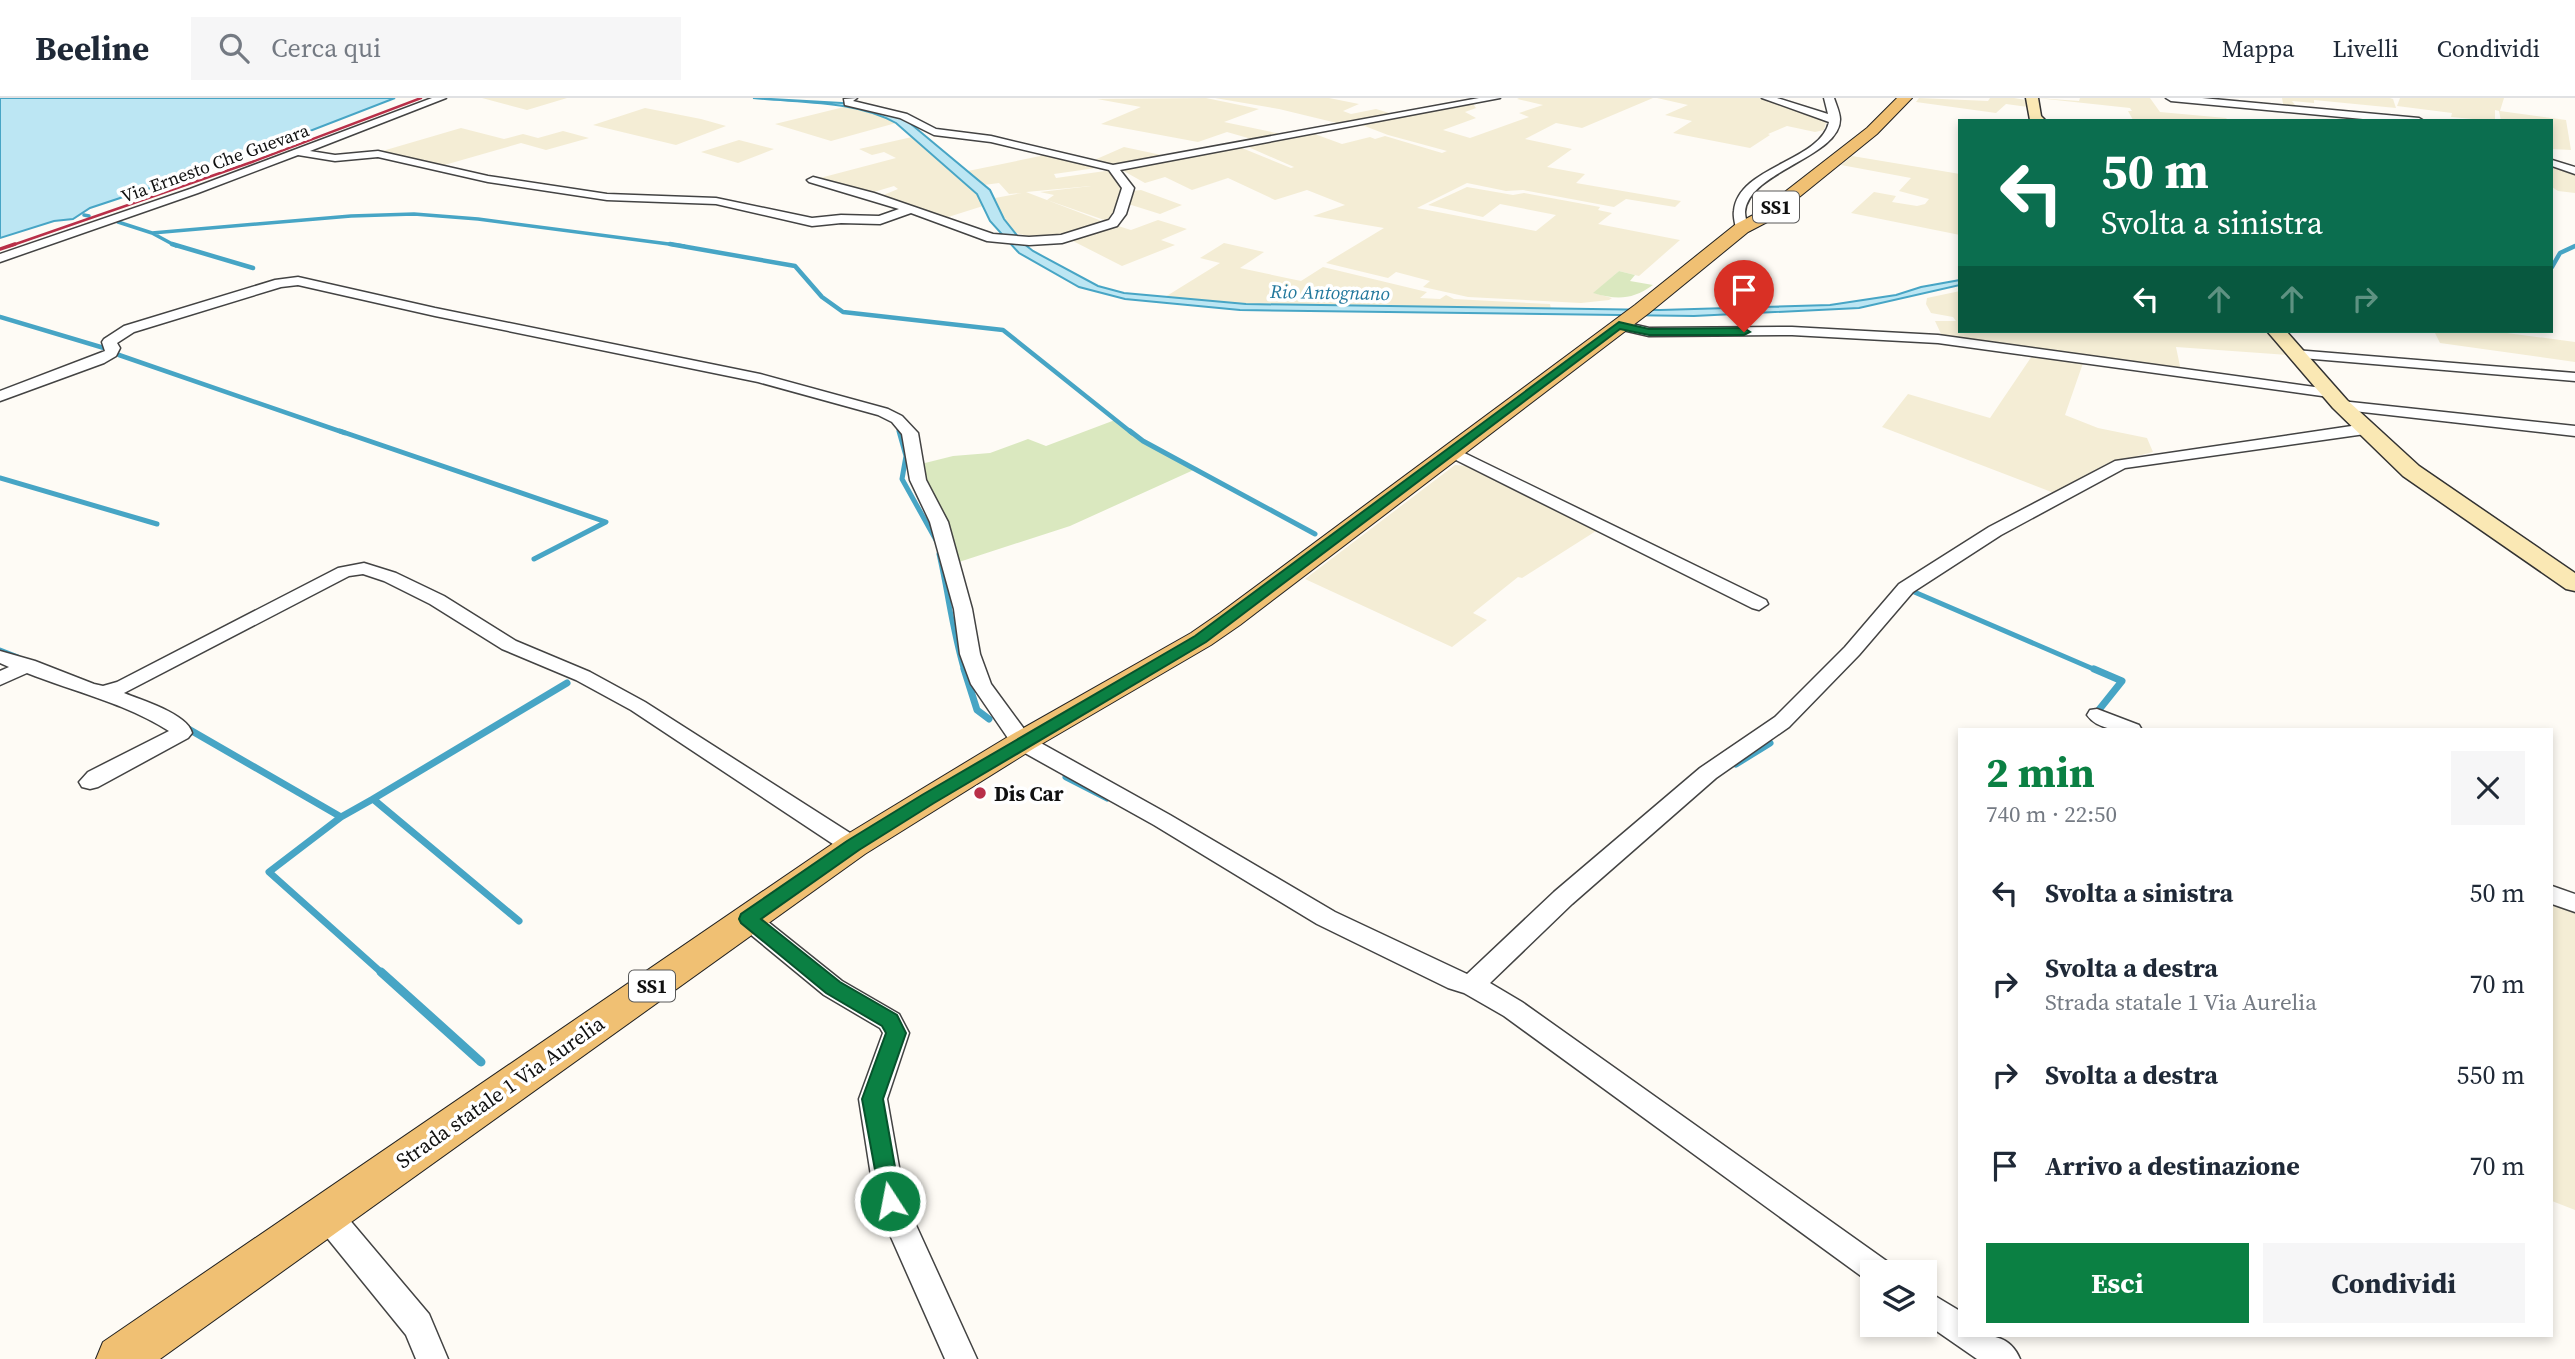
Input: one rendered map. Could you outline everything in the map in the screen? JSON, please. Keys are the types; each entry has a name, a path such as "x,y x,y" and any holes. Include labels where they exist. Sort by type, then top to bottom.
{"main road":[{"name":"Strada statale 1 Via Aurelia","path":"120,1359 853,846 1022,742 1201,639 1628,319 1742,228 1765,216 1872,131 1905,98"}],"street":[{"name":"Via Ernesto Che Guevara","path":"0,258 441,98"},
{"path":"852,98 848,103 903,116 934,132 991,139 1114,168 1495,98"},
{"path":"1767,98 1835,118"},
{"path":"1742,228 1739,220 1743,203 1760,180 1823,140 1832,129 1835,118 1829,98"},
{"path":"2032,98 2037,119"},
{"path":"2171,98 2397,119"},
{"path":"297,152 335,158 378,154 488,179 607,197 716,201 812,222 841,219 880,220 909,210"},
{"path":"2553,163 2575,171"},
{"path":"813,180 870,195 1002,240 1062,239 1113,223 1128,188 1114,168"},
{"path":"0,396 99,360 114,348 109,342 129,329 280,283 295,281 760,378 883,412 897,419 910,433 918,480 939,522 963,610 970,654 981,684 1022,742 1162,820 1326,919 1457,981 1472,985 1513,1009 1860,1260"},
{"path":"1628,319 1649,332 1792,331 1938,339 2335,400 2575,431"},
{"path":"2278,333 2335,400 2411,471 2575,584"},
{"path":"2295,354 2575,377"},
{"path":"1472,985 1563,898 1666,808 1708,774 1782,722 1852,651 1906,588 1995,531 2121,464 2365,429"},
{"path":"1452,452 1759,604"},
{"path":"104,692 124,686 345,572 364,568 437,600 509,645 583,676 638,706 853,846"},
{"path":"0,657 28,665 84,689 104,692 156,713 181,729 181,733 90,782"},
{"path":"0,679 28,665"},
{"path":"2097,715 2127,728"},
{"path":"2553,895 2575,903"},
{"path":"748,919 833,988 890,1021 896,1033 873,1099 885,1174 897,1221 961,1359"},
{"path":"326,1214 418,1325 432,1359"},
{"path":"1937,1313 1958,1328"},
{"path":"1972,1337 2004,1359"}],"shaded area":[{"path":"482,98 567,98 527,110"},
{"path":"1206,98 1259,109 1224,122 1286,135 1255,140 1227,132 1198,142 1101,124 1141,107 1097,99"},
{"path":"1215,98 1329,98 1359,104 1343,111 1351,114 1376,109 1396,115 1341,124 1279,109"},
{"path":"1653,98 1582,128 1556,123 1525,139 1572,149 1547,167 1585,174 1576,183 1681,201 1675,207 1626,199 1614,207 1523,190 1506,191 1467,183 1417,208 1536,231 1556,215 1500,204 1483,217 1428,205 1467,187 1513,195 1524,193 1600,207 1598,210 1612,213 1598,224 1680,240 1639,276 1619,271 1594,293 1612,298 1609,300 1581,303 1468,297 1423,287 1430,281 1396,272 1388,278 1326,263 1384,228 1313,216 1345,205 1307,190 1275,200 1228,178 1192,190 1165,177 1145,183 1120,169 1237,146 1291,168 1294,167 1246,146 1312,133 1342,144 1385,136 1442,153 1447,151 1362,125 1473,104 1476,108 1465,112 1476,118 1443,130 1470,138 1529,117 1519,113 1543,105 1517,99"},
{"path":"1657,98 1759,98 1827,119 1824,130 1815,132 1787,126 1768,134 1770,135 1750,148 1673,133 1692,121 1665,115 1688,105"},
{"path":"1919,98 1988,101 1990,98 2014,98 2026,100 2028,107 2006,104 1996,113 1916,102"},
{"path":"2037,98 2079,101 2080,98 2150,98 2160,112 2227,119 2132,119 2128,111 2132,111 2130,108"},
{"path":"2282,98 2390,98 2396,108 2314,100 2314,103 2292,101 2299,110 2284,109"},
{"path":"2400,98 2504,98 2500,111 2566,120 2571,150 2553,149 2553,119 2501,119 2499,111 2495,110 2495,119 2473,119 2451,117 2452,113 2397,106"},
{"path":"844,107 871,112 896,123 831,141 775,124"},
{"path":"645,108 726,126 676,145 593,125"},
{"path":"461,128 504,139 523,134 538,138 563,131 589,138 546,150 521,143 441,166 379,152"},
{"path":"912,137 968,184 983,206 945,218 881,196 898,189 894,186 874,192 820,178 896,158 884,152 872,155 859,149"},
{"path":"739,140 774,149 738,163 701,152"},
{"path":"1124,147 1166,156 1112,165 1092,161"},
{"path":"1055,153 1103,167 1054,174 1056,178 1112,170 1124,187 1110,222 1047,200 1054,195 1040,192 1091,186 1026,192 1107,223 1068,235 1040,239 1016,233 1004,219 995,198 1022,193 1009,194 999,183 984,185 968,171"},
{"path":"1852,156 1958,174 1958,235 1851,213 1874,192 1896,196 1892,202 1917,206 1925,204 1929,199 1899,191 1911,178 1841,165"},
{"path":"2553,164 2575,172 2575,193 2553,188"},
{"path":"1141,190 1182,205 1160,214 1125,203 1132,191"},
{"path":"1158,220 1187,229 1161,240 1175,245 1122,266 1069,239 1115,225 1131,230"},
{"path":"1224,243 1264,252 1240,268 1301,281 1323,267 1427,292 1420,298 1440,299 1446,295 1454,299 1550,304 1551,309 1246,304 1165,297 1220,263 1200,258"},
{"path":"1958,291 1958,333 2271,333 2288,355 2176,347 2181,371 1942,336 1935,321 1956,321 1953,317 1931,313 1926,304 1927,298"},
{"path":"2435,333 2507,333 2575,342 2575,362 2440,343"},
{"path":"2034,353 2083,363 2065,415 2098,428 2147,438 2153,452 2106,464 2054,493 1882,427 1908,394 1990,418"},
{"path":"1455,465 1468,466 1596,531 1522,578 1518,577 1473,613 1487,620 1452,647 1305,579"},
{"path":"2553,903 2575,911 2575,1210 2553,1201"}],"green space":[{"path":"1619,271 1635,275 1630,281 1653,285 1638,294 1624,297 1593,293"},
{"path":"1115,420 1153,447 1198,468 1070,526 959,562 946,523 923,480 921,464 953,456 990,453 1028,439 1046,446"}],"water":[{"path":"0,98 395,98 235,160 90,208 73,219 54,221 0,238"},
{"path":"753,98 842,103 883,110 905,119 990,190 1004,219 1033,251 1098,286 1124,293 1246,304 1660,310 1830,305 1896,295 1958,280 1958,285 1859,308 1694,316 1240,310 1125,299 1079,287 1019,253 990,221 977,194 896,123 863,110"}],"waterway":[{"path":"152,233 351,216 414,214 478,219 674,245"},
{"path":"84,215 89,216"},
{"path":"118,222 152,233"},
{"path":"152,233 173,244"},
{"path":"173,244 253,268"},
{"path":"674,245 684,246"},
{"path":"674,245 795,266 822,297 843,312 1003,330 1132,433"},
{"name":"Rio Antognano","path":"2553,265 2560,253 2575,246"},
{"path":"0,317 104,348"},
{"path":"119,355 345,433"},
{"path":"898,426 900,433"},
{"path":"340,431 606,522 534,559"},
{"path":"899,431 906,456 902,479 936,540"},
{"path":"1130,431 1143,441 1315,534"},
{"path":"0,478 157,524"},
{"path":"939,554 964,671"},
{"path":"1912,591 2098,671"},
{"path":"0,650 18,657"},
{"path":"964,669 977,710 989,719"},
{"path":"2094,669 2122,681 2098,711"},
{"path":"373,799 567,683"},
{"path":"185,727 341,817"},
{"path":"1736,764 1770,743"},
{"path":"1066,777 1107,798"},
{"path":"341,817 373,799"},
{"path":"373,799 519,921"},
{"path":"341,817 269,872 383,974"},
{"path":"381,972 481,1062"}],"railway":[{"path":"10,246 252,162 421,98"},
{"path":"0,249 15,244"}],"place":[{"name":"Dis Car","path":"980,793"}],"route":[{"path":"890,1201 874,1119 873,1099 896,1033 890,1021 833,988 748,919 853,846 928,799 1201,639 1619,325 1649,332 1744,332"}]}
